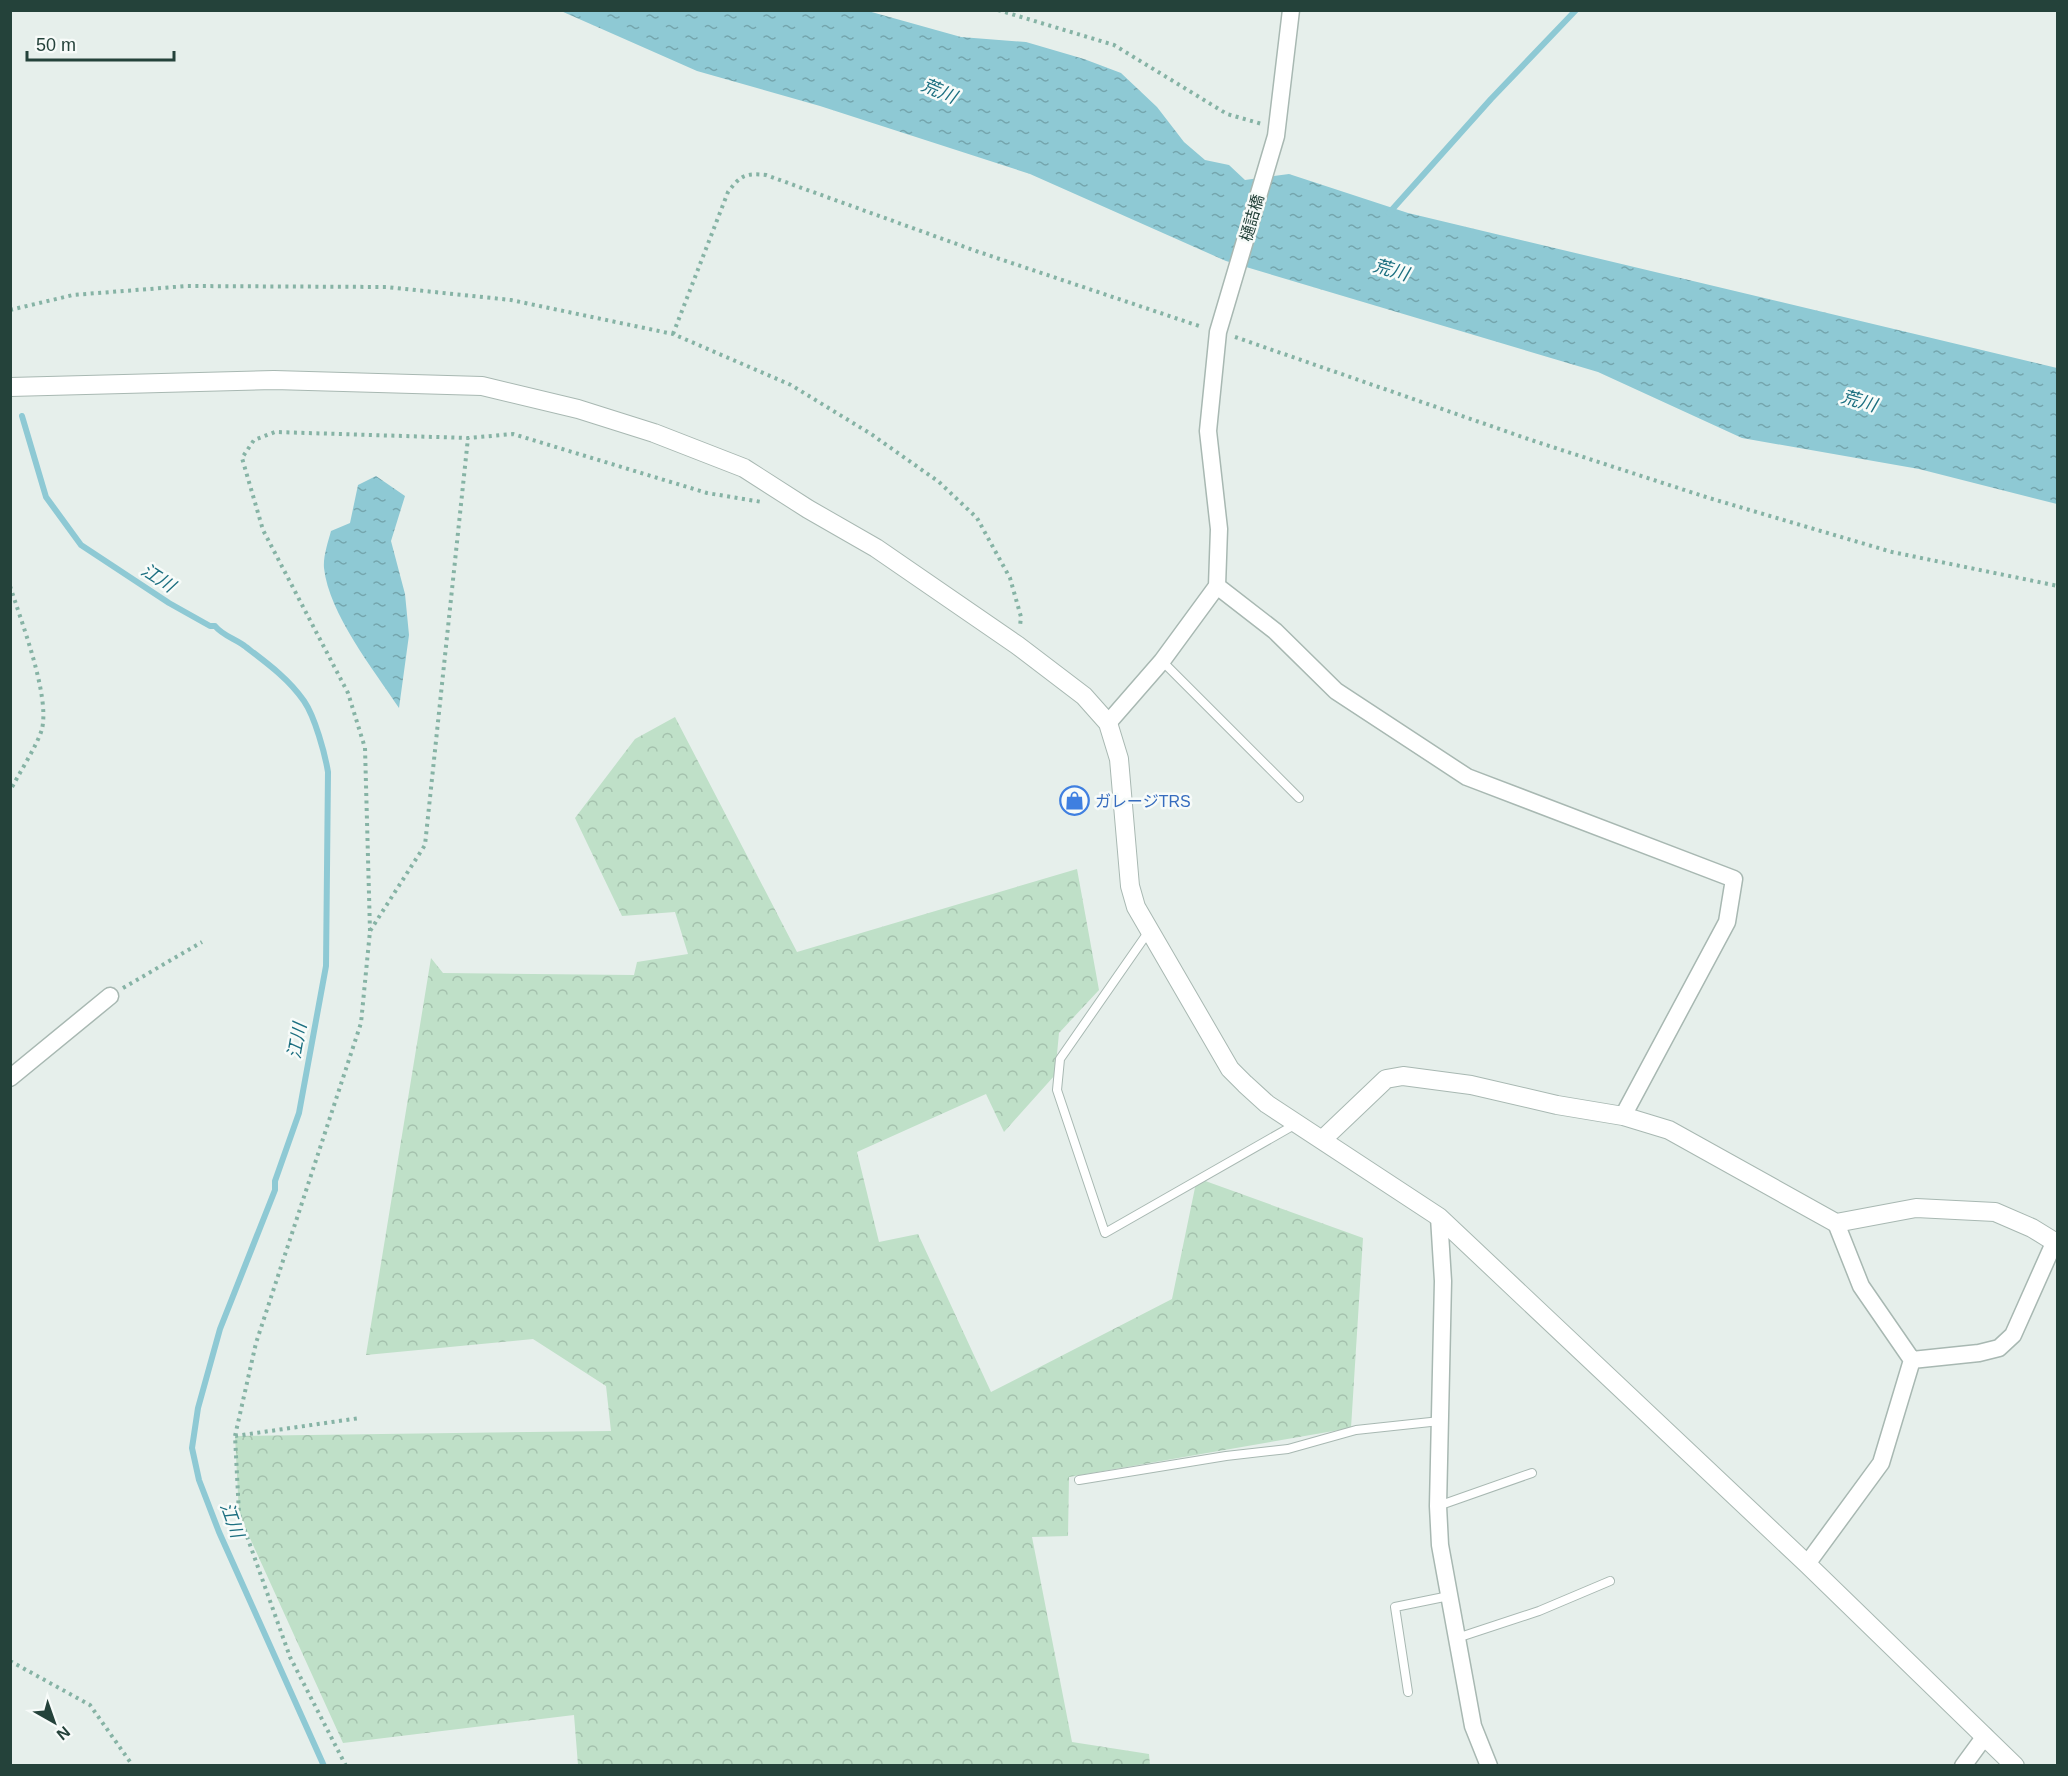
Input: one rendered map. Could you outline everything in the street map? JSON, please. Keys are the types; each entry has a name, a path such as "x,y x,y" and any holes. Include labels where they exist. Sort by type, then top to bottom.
{"street":[{"name":"樋詰橋","path":"1217,586 1219,529 1208,431 1218,332 1276,132 1291,10"},
{"path":"10,387 274,380 482,386 578,409 654,432 744,468 808,509 876,548 1017,645 1084,696 1108,723 1119,759 1130,886 1136,907 1230,1069 1267,1104 1439,1217 1807,1564 2015,1766"},
{"path":"1108,723 1162,661 1217,586 1275,631 1336,691 1467,777 1734,879 1727,922 1623,1116"},
{"path":"10,1078 110,996"},
{"path":"1323,1139 1386,1079 1403,1076 1471,1085 1557,1105 1623,1116 1669,1130 1836,1223 1861,1286 1912,1360"},
{"path":"1836,1223 1916,1208 1995,1212 2032,1228 2056,1243 2013,1335 2000,1348 1979,1353 1912,1360"},
{"path":"1439,1217 1443,1281 1438,1506 1440,1545 1473,1726 1489,1766"},
{"path":"1807,1564 1881,1463 1912,1360"},
{"path":"1963,1766 1985,1736"}],"lane":[{"path":"1162,661 1299,798"},
{"path":"1149,931 1060,1059 1057,1090 1105,1233 1296,1124"},
{"path":"1079,1480 1226,1456 1288,1449 1356,1431 1440,1421"},
{"path":"1438,1506 1532,1473"},
{"path":"1457,1638 1539,1611 1610,1581"},
{"path":"1408,1692 1395,1607 1449,1596"}],"path":[{"path":"998,10 1114,45 1227,114 1276,132"},
{"path":"673,334 728,192 737,180 749,173 766,174 976,251 1534,441 1709,498 1892,552 2058,586"},
{"path":"10,310 74,295 187,286 386,287 512,300 673,334 791,385 871,434 939,482 977,518 1010,578 1021,617 1017,645"},
{"path":"346,1766 290,1657 239,1514 236,1436 256,1343 360,1023 370,931 365,748 348,693 263,530 242,458 254,440 275,432 468,438 513,434 707,493 763,502"},
{"path":"370,931 425,845 468,438"},
{"path":"10,586 33,657 44,709 42,730 10,791"},
{"path":"110,996 202,942"},
{"path":"236,1436 360,1419"},
{"path":"10,1661 90,1705 132,1766"}],"green space":[{"path":"675,717 797,952 1077,869 1099,990 1059,1033 1055,1075 1004,1132 986,1094 857,1152 879,1242 918,1234 991,1392 1172,1299 1197,1178 1363,1238 1351,1428 1069,1477 1068,1536 1032,1537 1072,1742 1149,1754 1150,1765 578,1765 574,1715 343,1743 239,1514 235,1436 611,1431 606,1386 533,1339 366,1355 431,958 443,973 634,975 637,962 688,954 675,912 622,916 575,818 635,739"}],"water":[{"name":"荒川","path":"561,11 868,11 961,37 1026,42 1084,59 1121,73 1157,107 1184,142 1205,160 1229,165 1245,180 1289,174 1408,213 2057,368 2057,504 1919,469 1742,438 1598,372 1226,261 1030,174 820,106 697,71"},
{"path":"376,476 405,496 391,541 405,594 409,635 399,708 343,622 334,604 324,568 331,531 350,523 358,485"}],"waterway":[{"path":"1389,213 1491,99 1576,10"},
{"name":"江川","path":"22,416 46,497 81,545 169,603 210,626 215,626 277,672 292,686 308,708 327,764 326,966 299,1113 275,1181 275,1190 220,1329 198,1408 192,1448 199,1480 219,1532 324,1766"}],"place":[{"name":"ガレージTRS","path":"1074,801"}]}
